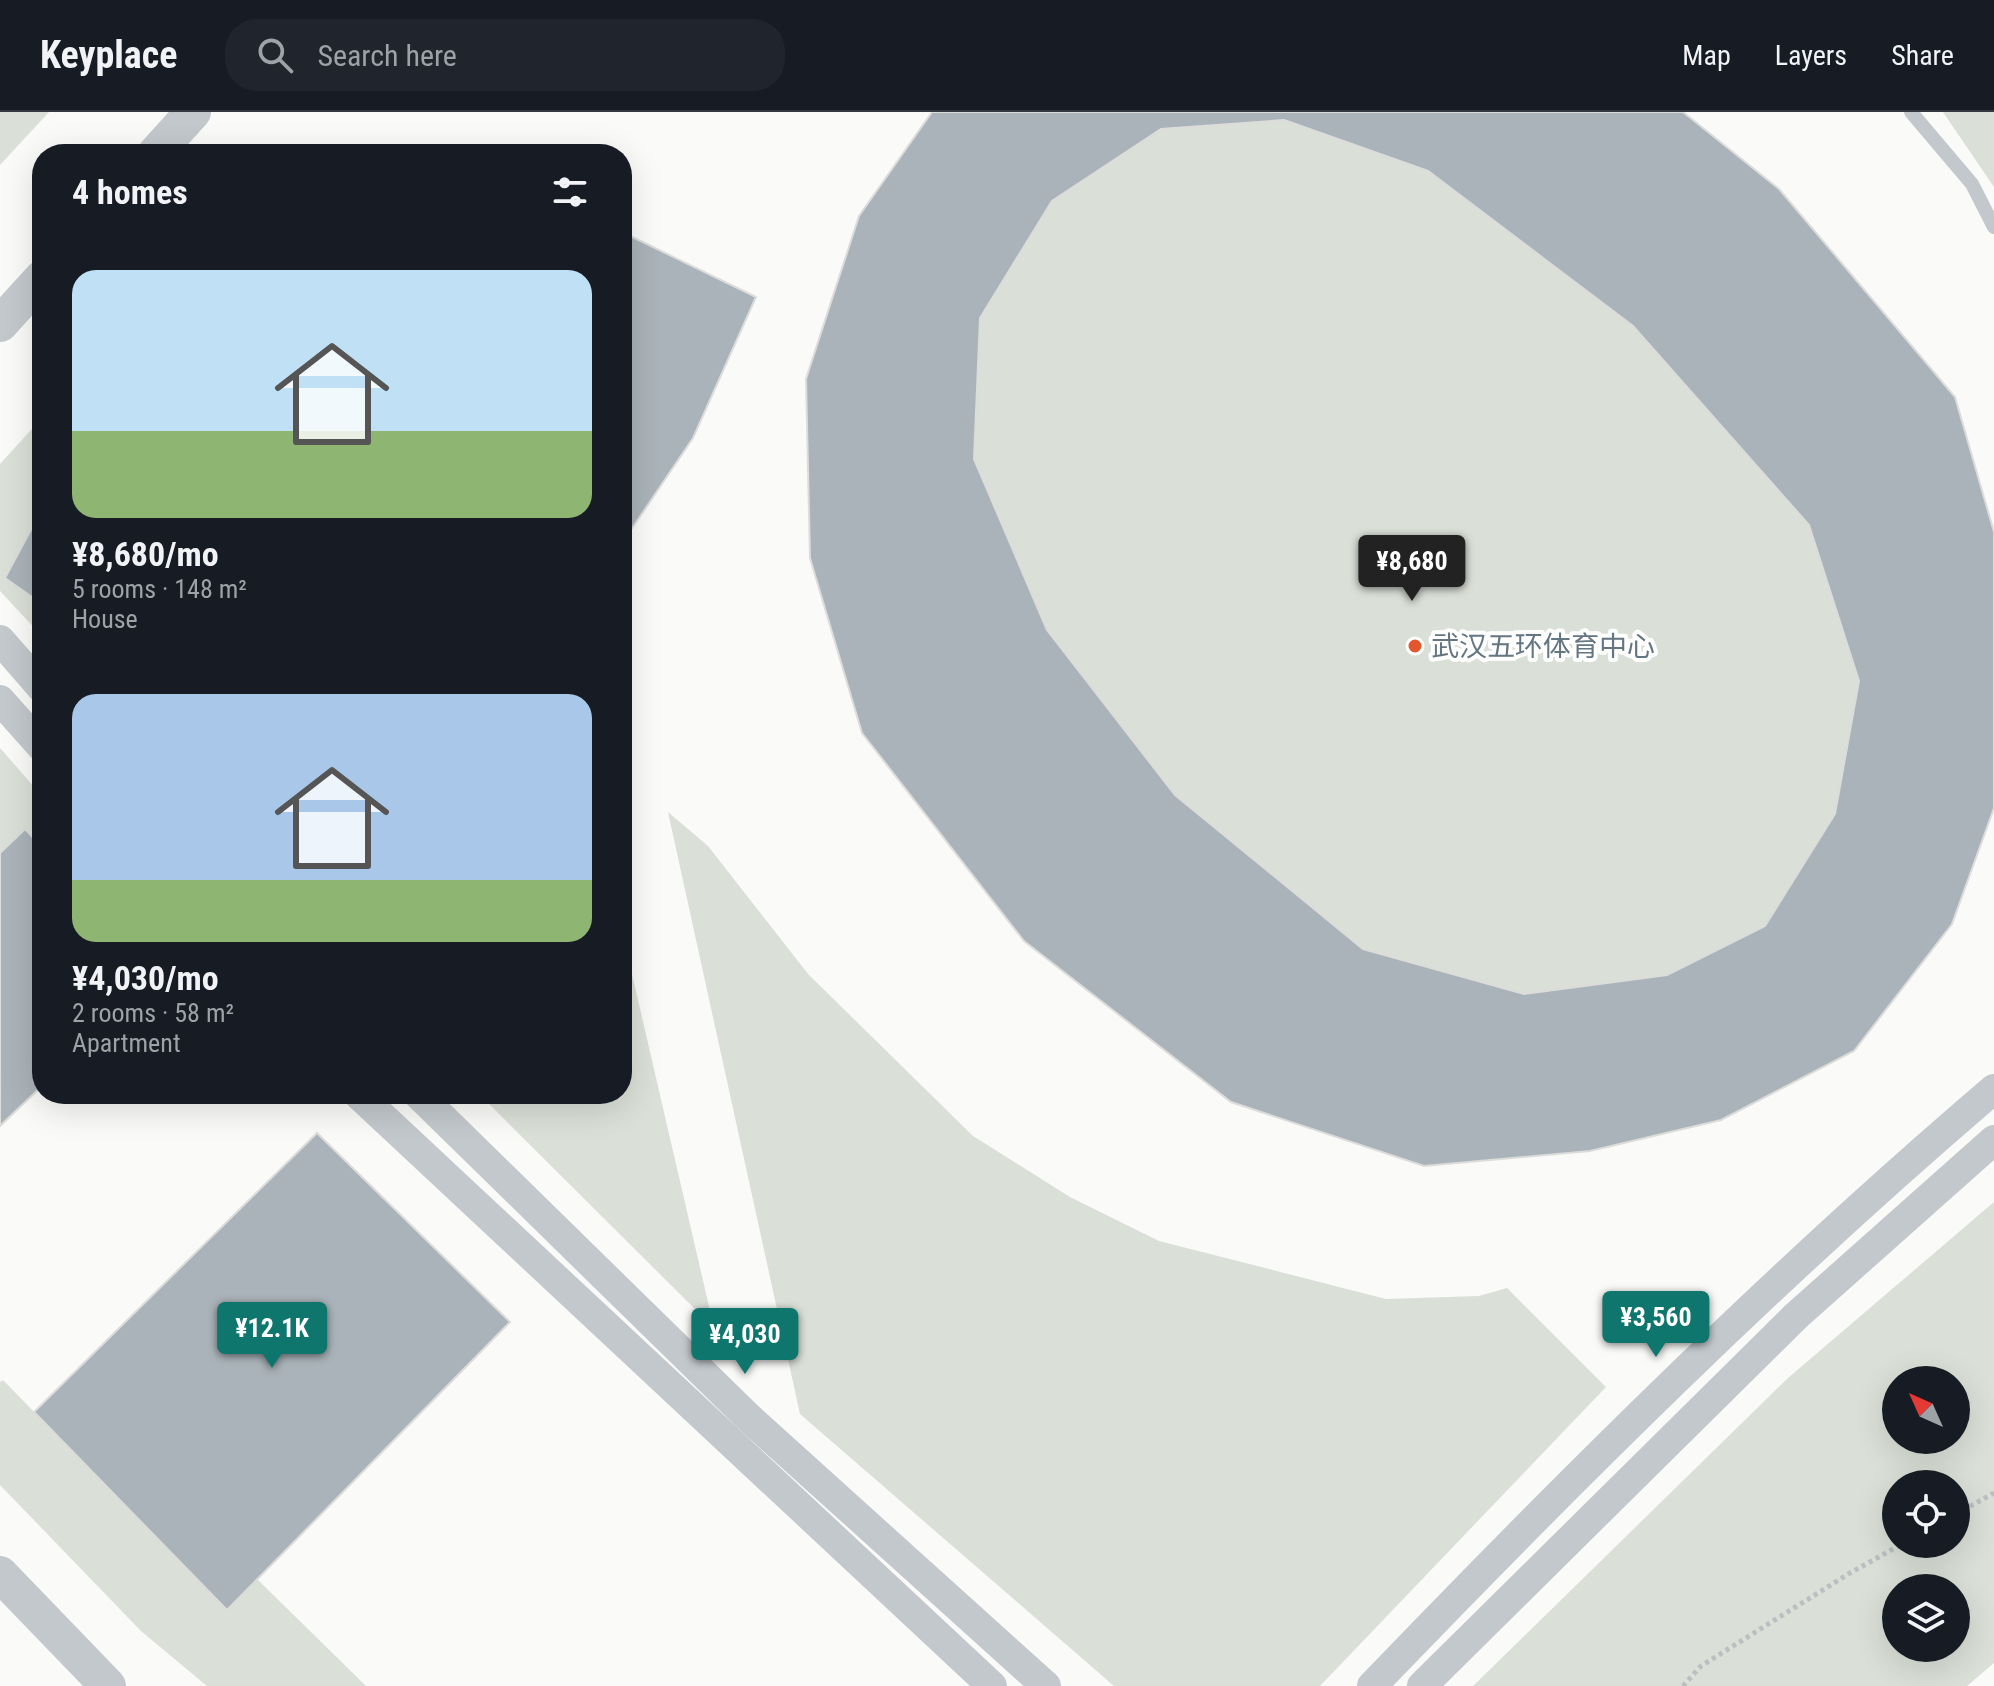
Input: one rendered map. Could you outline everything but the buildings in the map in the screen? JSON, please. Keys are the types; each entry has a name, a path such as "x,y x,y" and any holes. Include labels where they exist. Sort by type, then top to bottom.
{"street":[{"path":"164,144 193,112"},
{"path":"0,324 32,289"},
{"path":"0,640 32,677"},
{"path":"0,700 32,736"},
{"path":"1372,1686 1530,1522 1704,1350 1994,1089"},
{"path":"369,1104 992,1686"},
{"path":"428,1104 749,1418 1046,1686"},
{"path":"1422,1686 1796,1316 1994,1140"},
{"path":"0,1574 108,1686"}],"lane":[{"path":"1911,112 1972,184 1994,227"}],"path":[{"path":"1970,1506 1994,1493"},
{"path":"1683,1686 1701,1666 1882,1555"}],"shaded area":[{"path":"0,112 49,112 0,165"},
{"name":"武汉五环体育中心","path":"932,112 1683,112 1955,397 1994,532 1994,808 1952,924 1854,1051 1721,1120 1590,1151 1424,1166 1024,941 862,733 810,558 859,216"},
{"path":"1943,112 1994,112 1994,187"},
{"path":"32,429 32,528 5,578 32,597 32,625 0,591 0,464"},
{"path":"0,748 32,785 32,837 25,830 0,853"},
{"path":"668,812 708,846 808,974 973,1136 1070,1197 1159,1241 1386,1299 1479,1296 1507,1288 1606,1387 1320,1686 1114,1686 800,1414"},
{"path":"632,974 714,1328 489,1104 632,1104"},
{"path":"1994,1202 1994,1663 1967,1686 1473,1686 1788,1378"},
{"path":"3,1380 226,1609 257,1579 366,1686 207,1686 141,1631 0,1485 0,1382"}],"place":[{"name":"武汉五环体育中心","path":"1415,646"}]}
